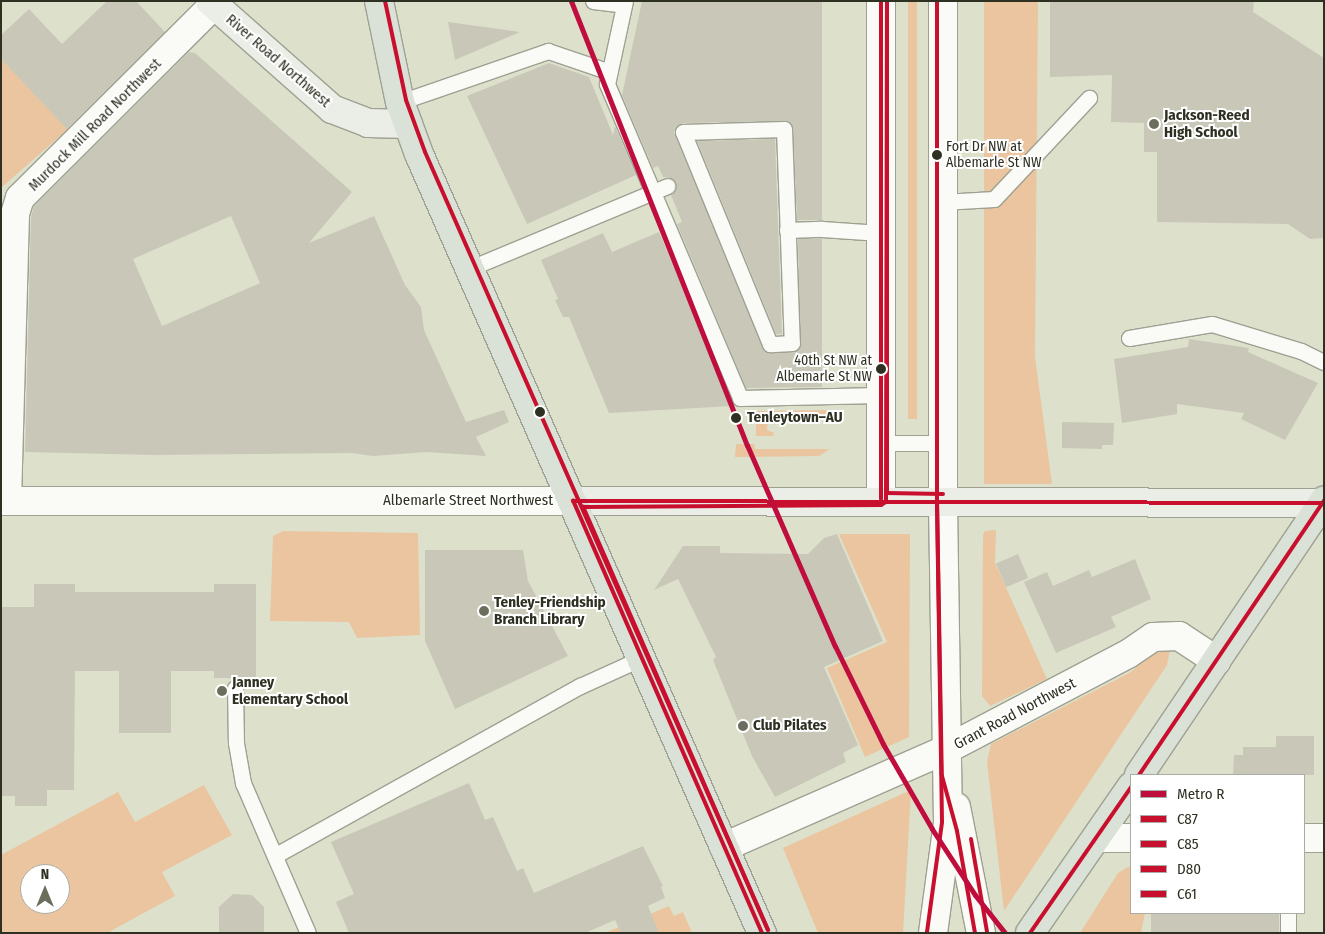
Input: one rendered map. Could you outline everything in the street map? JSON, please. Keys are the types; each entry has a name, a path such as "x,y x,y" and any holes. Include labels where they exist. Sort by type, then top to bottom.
{"main road":[{"path":"379,1 404,113 468,269 573,501 762,933"},
{"path":"1141,774 1323,502"},
{"path":"1030,933 1130,788"}],"street":[{"path":"881,1 881,499"},
{"path":"934,933 948,822 943,500 943,1"},
{"name":"River Road Northwest","path":"212,3 332,109 368,123 404,113"},
{"name":"Murdock Mill Road Northwest","path":"4,502 15,214 20,198 212,3"},
{"name":"Albemarle Street Northwest","path":"4,502 881,499 1323,502"},
{"name":"Grant Road Northwest","path":"724,847 947,749 1160,635 1179,636 1217,660"},
{"path":"948,776 963,830 981,933"},
{"path":"1097,838 1130,838"},
{"path":"1305,838 1324,838"}],"lane":[{"path":"593,1 625,3 607,84 740,398 881,395"},
{"path":"404,113 548,51 610,72"},
{"path":"942,202 994,199 1089,98"},
{"path":"784,129 787,230 792,343 770,344 683,132 784,129"},
{"path":"468,269 667,186"},
{"path":"787,230 822,229 880,233"},
{"path":"1129,338 1212,324 1301,351 1324,362"},
{"path":"881,443 943,443"},
{"path":"276,855 580,686 642,658"},
{"path":"236,688 236,743 243,783 276,855 308,933"},
{"path":"1288,914 1288,933"}],"shaded area":[{"path":"908,1 917,1 917,419 908,419"},
{"path":"984,1 1038,1 1035,357 1052,484 984,484"},
{"path":"1,59 68,129 1,188"},
{"path":"830,410 830,416 768,417 767,430 774,433 773,436 756,436 756,411"},
{"path":"736,444 754,444 755,449 830,449 819,456 735,457"},
{"path":"996,530 995,563 1047,679 990,706 982,696 983,535 985,531"},
{"path":"283,531 418,533 420,635 357,638 349,622 270,621 273,536"},
{"path":"839,534 910,534 909,737 865,757 827,668 887,642"},
{"path":"1158,648 1170,650 1167,665 1004,911 987,762 991,744 1131,672"},
{"path":"204,785 232,835 162,872 175,896 107,933 1,933 1,855 118,792 135,822"},
{"path":"911,790 903,933 818,933 783,848"},
{"path":"1130,867 1130,914 1145,914 1141,933 1080,933 1118,873"},
{"path":"669,906 674,916 683,912 692,933 605,933"}],"building":[{"path":"107,1 136,1 165,32 67,129 1,59 1,35 29,9 62,44"},
{"path":"642,1 822,1 822,220 797,220 793,129 789,121 683,123 674,132 765,352 792,352 800,347 798,239 822,238 822,387 746,388 677,224 682,222 671,195 676,188 675,182 669,177 663,177 658,166 653,168 622,95"},
{"path":"1254,1 1253,12 1324,58 1324,238 1310,239 1288,224 1157,222 1157,152 1144,152 1144,123 1111,122 1112,75 1050,77 1050,2"},
{"path":"448,22 520,32 455,60"},
{"path":"189,52 195,53 352,192 309,243 374,216 405,285 421,307 424,330 466,422 504,410 509,422 476,437 486,456 427,452 373,456 351,453 155,455 25,452 31,217 34,206","holes":["231,216 260,283 162,326 133,259"]},
{"path":"549,63 589,77 613,135 615,126 636,175 527,224 467,96"},
{"path":"775,139 782,334 776,334 697,141"},
{"path":"659,232 732,406 609,413 569,317 563,317 555,300 558,299 541,260 603,233 612,252"},
{"path":"1189,339 1249,348 1248,352 1318,383 1285,440 1241,419 1244,413 1177,404 1177,414 1122,423 1114,359 1188,347"},
{"path":"1062,422 1114,423 1113,445 1102,445 1102,449 1062,448"},
{"path":"837,534 883,641 824,667 858,745 843,753 846,762 775,797 752,756 713,660 716,657 678,579 654,590 683,546 720,546 720,553 808,554 824,538"},
{"name":"Tenley-Friendship Branch Library","path":"425,550 523,550 528,581 568,656 455,709 425,641"},
{"path":"1018,554 1028,578 1006,587 996,563"},
{"path":"1135,559 1151,599 1111,617 1116,627 1056,653 1024,582 1047,572 1053,586 1089,570 1092,577"},
{"path":"34,584 75,584 75,592 214,592 214,584 256,584 256,678 214,678 214,671 171,671 171,733 119,733 119,671 75,671 74,790 47,790 47,806 15,806 15,796 1,796 1,607 34,607"},
{"path":"1276,736 1314,736 1314,775 1233,774 1234,755 1243,755 1243,747 1276,747"},
{"path":"469,783 485,820 493,817 517,871 523,868 534,893 643,846 663,886 661,887 665,898 648,906 659,933 621,933 615,920 585,933 349,933 336,902 354,894 331,842"},
{"path":"233,894 252,895 264,907 264,933 219,933 219,907"},
{"path":"1151,914 1279,914 1279,933 1151,933"}],"metro line":[{"name":"R","path":"571,1 747,445 835,646 883,744 932,829 975,895 1005,933"}],"transit line":[{"name":"D80","path":"385,1 406,100 425,152 768,930"},
{"name":"C87","path":"881,1 881,499"},
{"name":"C85","path":"768,930 583,507 881,505 886,502 887,1"},
{"name":"C61","path":"887,1 887,493 943,494"},
{"name":"C85","path":"937,1 937,500 942,776 957,831 975,933"},
{"name":"C61","path":"927,932 942,822 937,500 937,1"},
{"name":"C87","path":"762,933 573,501 1323,503"},
{"name":"C87","path":"1140,774 1324,501"},
{"name":"C87","path":"1030,933 1130,788"},
{"name":"C61","path":"971,839 987,932"}],"place":[{"name":"Jackson-Reed High School","path":"1154,124"},
{"name":"Fort Dr NW at Albemarle St NW","path":"937,155"},
{"name":"40th St NW at Albemarle St NW","path":"881,369"},
{"name":"Tenleytown–AU","path":"736,418"},
{"name":"Tenley-Friendship Branch Library","path":"484,611"},
{"name":"Janney Elementary School","path":"222,691"},
{"name":"Club Pilates","path":"743,726"}]}
